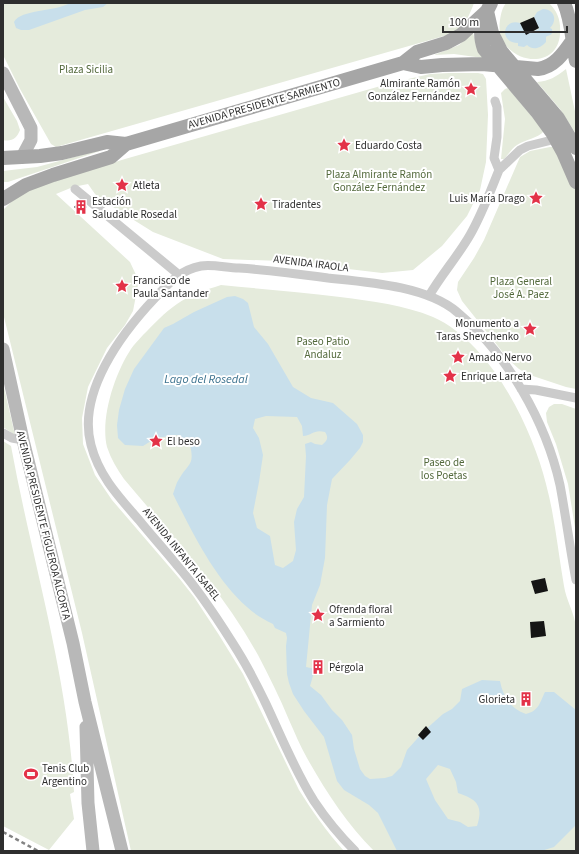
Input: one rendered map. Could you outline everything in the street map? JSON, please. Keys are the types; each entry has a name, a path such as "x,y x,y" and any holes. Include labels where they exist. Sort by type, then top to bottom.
{"main road":[{"path":"564,3 574,39 576,61"},
{"path":"489,7 480,30 480,38 484,49 537,112 556,139 576,182"},
{"path":"489,7 492,33 501,51 558,118 576,148"},
{"name":"AVENIDA PRESIDENTE SARMIENTO","path":"3,158 62,153 107,142 126,144 403,63 416,52 446,43 461,35 489,7"},
{"name":"AVENIDA PRESIDENTE SARMIENTO","path":"403,63 421,67 482,64 532,69 545,68 565,51 574,39"},
{"path":"3,73 31,128 31,140 22,157"},
{"name":"AVENIDA PRESIDENTE SARMIENTO","path":"3,199 26,185 111,157 126,144"},
{"name":"AVENIDA PRESIDENTE FIGUEROA ALCORTA","path":"3,349 23,440 73,644 85,702 122,851"},
{"name":"AVENIDA PRESIDENTE FIGUEROA ALCORTA","path":"85,702 88,803 93,851"}],"street":[{"path":"495,101 498,125 494,158 499,170"},
{"path":"429,296 472,230 484,208 499,170 520,150 528,146 556,139"},
{"path":"75,188 178,274"},
{"name":"AVENIDA IRAOLA","path":"178,274 202,266 253,269 388,286 429,296 456,310 479,333 500,358 521,389 537,417 559,483 576,580"},
{"name":"AVENIDA INFANTA ISABEL","path":"178,274 141,313 110,356 100,375 89,416 89,432 92,449 102,474 109,485 179,567 213,612 241,655 287,750 313,799 326,818 355,851"},
{"path":"521,389 553,392 576,398"},
{"path":"3,433 12,438 23,440"}],"green space":[{"name":"Plaza Sicilia","path":"3,3 474,3 466,21 460,28 451,34 56,147 51,144 3,55"},
{"path":"506,3 549,3 552,6 557,13 560,25 560,34 556,47 548,55 538,59 526,58 515,54 506,45 500,34 500,20"},
{"path":"473,33 477,47 483,58 454,54 434,55 459,45"},
{"path":"566,69 576,116 576,134 560,109 537,82 552,78"},
{"name":"Plaza Almirante Ramón González Fernández","path":"478,73 483,74 486,79 488,115 486,162 480,190 467,216 442,246 413,270 382,273 281,261 223,259 153,232 105,202 95,194 88,184 73,187 56,194 130,262 137,277 138,285 133,311 125,325 107,348 88,387 82,418 83,444 95,475 112,500 194,597 243,674 299,790 320,821 344,851 131,851 82,633 3,313 3,211 15,198 37,186 125,159 391,83 430,74"},
{"path":"508,88 544,131 538,136 517,145 504,159 501,159 505,119 501,93"},
{"path":"3,97 17,121 20,130 16,137 12,140 3,140"},
{"name":"Plaza General José A. Paez","path":"555,147 559,152 576,190 576,389 527,374 519,369 509,360 462,301 457,290 458,282 484,240 520,157 530,151"},
{"path":"100,150 8,182 3,182 3,171 37,167"},
{"path":"221,285 364,300 399,306 422,313 433,317 454,329 473,346 506,388 530,437 546,484 552,509 565,591 575,623 577,637 576,851 374,851 346,819 314,771 302,749 258,655 244,631 212,586 178,542 124,479 112,460 107,447 105,435 107,410 110,396 120,370 132,347 172,307 192,295"},
{"path":"3,383 15,435 3,427"},
{"path":"554,404 562,404 576,409 576,534 568,484 556,444 547,422 546,413 549,407"},
{"path":"3,441 11,446 57,661 65,705 70,748 74,792 70,794 74,819 49,850 3,826"}],"water":[{"path":"70,3 108,3 103,7 85,10 29,30 21,30 16,28 14,22 24,15 64,6"},
{"path":"547,9 554,16 554,22 550,28 552,29 552,33 546,37 546,42 544,44 537,48 532,48 527,45 524,47 518,46 518,43 512,42 508,39 505,31 506,27 514,22 520,23 526,34 539,29 534,17 537,12"},
{"name":"Lago del Rosedal","path":"235,296 248,303 254,327 268,344 293,387 311,398 333,403 357,424 363,435 363,442 360,448 332,479 327,505 325,558 320,585 312,605 306,667 315,669 310,686 321,695 332,710 342,720 352,735 354,749 360,769 365,776 370,779 392,776 401,767 407,750 425,730 460,701 462,689 482,680 500,681 508,702 516,709 526,714 534,711 545,692 554,692 576,710 576,825 554,847 541,851 397,851 378,813 369,805 344,790 337,781 324,737 304,711 293,694 289,683 287,674 286,633 275,628 273,624 253,612 235,596 205,554 180,509 173,494 176,484 190,464 192,457 190,445 177,435 156,438 143,446 125,445 118,438 117,425 119,410 125,389 134,369 164,328 227,297","holes":["266,416 297,417 302,426 303,436 321,431 325,432 327,438 322,445 311,442 305,444 306,456 304,497 297,509 294,522 296,550 293,561 283,568 275,565 270,536 257,528 253,513 263,455 259,438 253,428 255,419","438,765 450,769 456,782 458,793 470,798 477,804 480,813 477,826 468,827 460,822 448,819 435,800 426,779"]}],"building":[{"path":"534,17 539,28 526,35 520,23"},
{"name":"Estación Saludable Rosedal","path":"80,201 87,207 81,213 74,207"},
{"path":"545,578 548,591 535,594 531,581"},
{"path":"544,621 546,636 531,638 530,622"},
{"path":"426,726 431,732 423,740 418,735"}],"railway":[{"path":"3,832 38,851"}],"place":[{"name":"Almirante Ramón González Fernández","path":"471,89"},
{"name":"Eduardo Costa","path":"344,145"},
{"name":"Atleta","path":"122,185"},
{"name":"Luis María Drago","path":"536,198"},
{"name":"Tiradentes","path":"261,204"},
{"name":"Estación Saludable Rosedal","path":"81,207"},
{"name":"Francisco de Paula Santander","path":"122,286"},
{"name":"Monumento a Taras Shevchenko","path":"530,329"},
{"name":"Amado Nervo","path":"458,357"},
{"name":"Enrique Larreta","path":"450,376"},
{"name":"El beso","path":"156,441"},
{"name":"Ofrenda floral a Sarmiento","path":"318,615"},
{"name":"Pérgola","path":"318,667"},
{"name":"Glorieta","path":"526,699"},
{"name":"Tenis Club Argentino","path":"31,774"}],"park label":[{"name":"Paseo Patio Andaluz","path":"323,347"},
{"name":"Paseo de los Poetas","path":"444,468"}]}
